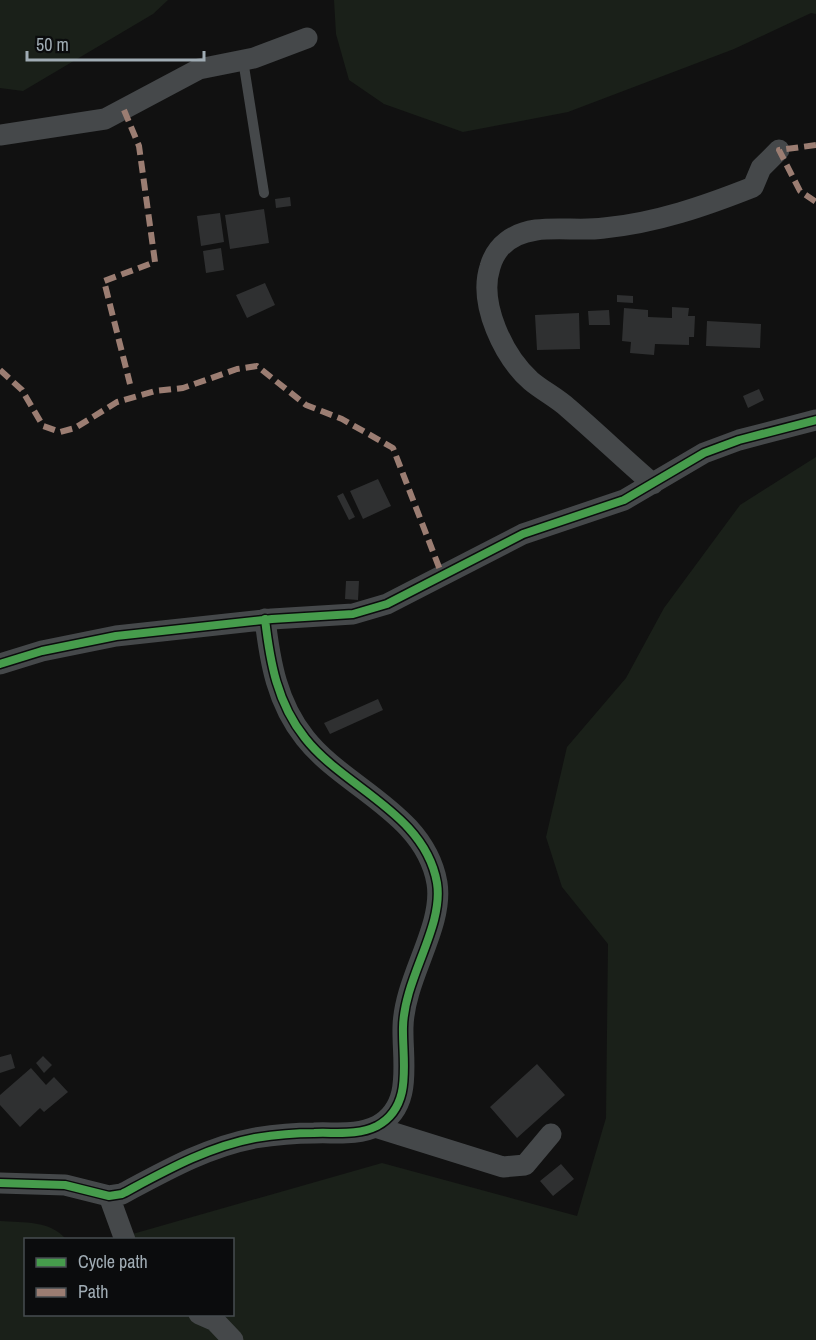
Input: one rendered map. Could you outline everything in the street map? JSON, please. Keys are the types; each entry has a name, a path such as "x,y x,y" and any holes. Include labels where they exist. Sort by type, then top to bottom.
{"street":[{"path":"0,135 105,119 199,69 243,60 288,47 307,38"},
{"path":"653,484 566,406 532,381 511,360 492,319 487,277 494,255 508,239 536,230 608,228 680,214 721,200 753,187 761,168 779,150"},
{"path":"0,664 42,651 116,636 265,619 353,614 387,604 523,534 624,500 704,453 739,440 816,420"},
{"path":"0,1183 65,1185 110,1196 122,1194 219,1147 257,1138 312,1133 356,1133 375,1127 391,1114 403,1092 405,1008 410,982 436,912 438,899 436,882 419,840 324,757 297,728 276,684 265,619"},
{"path":"375,1127 503,1167 525,1165 551,1134"},
{"path":"110,1196 125,1238"},
{"path":"204,1316 215,1321 232,1340"}],"lane":[{"path":"243,60 264,193"}],"shaded area":[{"path":"0,0 168,0 153,14 23,91 0,88"},
{"path":"334,0 816,0 816,14 811,13 734,49 568,112 463,132 384,104 349,80 336,34"},
{"path":"816,457 816,1340 0,1340 0,1221 44,1225 65,1238 24,1238 24,1316 234,1316 234,1238 119,1238 382,1163 577,1216 606,1118 608,944 562,887 546,837 567,747 626,678 664,608 740,505"}],"building":[{"path":"290,197 291,206 276,208 275,199"},
{"path":"264,209 269,243 230,249 225,215"},
{"path":"220,213 224,242 201,246 197,216"},
{"path":"221,248 224,270 206,273 203,251"},
{"path":"265,283 275,305 247,318 236,295"},
{"path":"617,295 633,296 633,303 617,302"},
{"path":"672,307 689,308 688,316 695,316 694,337 689,337 689,345 655,344 654,355 630,353 631,342 622,341 624,308 648,310 648,317 672,318"},
{"path":"609,310 610,325 589,325 588,311"},
{"path":"579,313 580,349 537,350 535,315"},
{"path":"707,321 761,324 760,348 706,346"},
{"path":"759,389 764,400 748,408 743,396"},
{"path":"378,479 391,506 363,519 350,491"},
{"path":"343,493 355,517 349,520 337,496"},
{"path":"346,581 359,581 358,600 345,599"},
{"path":"378,699 383,710 330,734 324,723"},
{"path":"11,1054 15,1068 0,1073 0,1057"},
{"path":"43,1056 52,1065 44,1073 36,1063"},
{"path":"537,1064 565,1095 517,1138 490,1107"},
{"path":"31,1068 46,1085 54,1077 68,1092 44,1112 40,1108 20,1127 0,1105 0,1095"},
{"path":"561,1164 574,1179 553,1196 540,1181"}],"marked path":[{"path":"124,110 139,146 155,262 104,281 130,384"},
{"path":"816,145 779,150 800,191 816,202"},
{"path":"0,370 22,390 43,426 60,432 75,428 117,402 155,391 183,388 237,369 257,366 306,405 342,419 393,448 442,575"}],"cycle path":[{"path":"0,664 42,651 116,636 272,619 353,614 387,604 523,534 624,500 704,453 739,440 816,420"},
{"path":"0,1183 65,1185 109,1196 122,1194 220,1147 277,1135 362,1131 377,1126 397,1107 404,1082 405,1009 435,917 438,900 437,883 429,859 417,838 381,803 321,756 295,725 276,682 265,619"}]}
